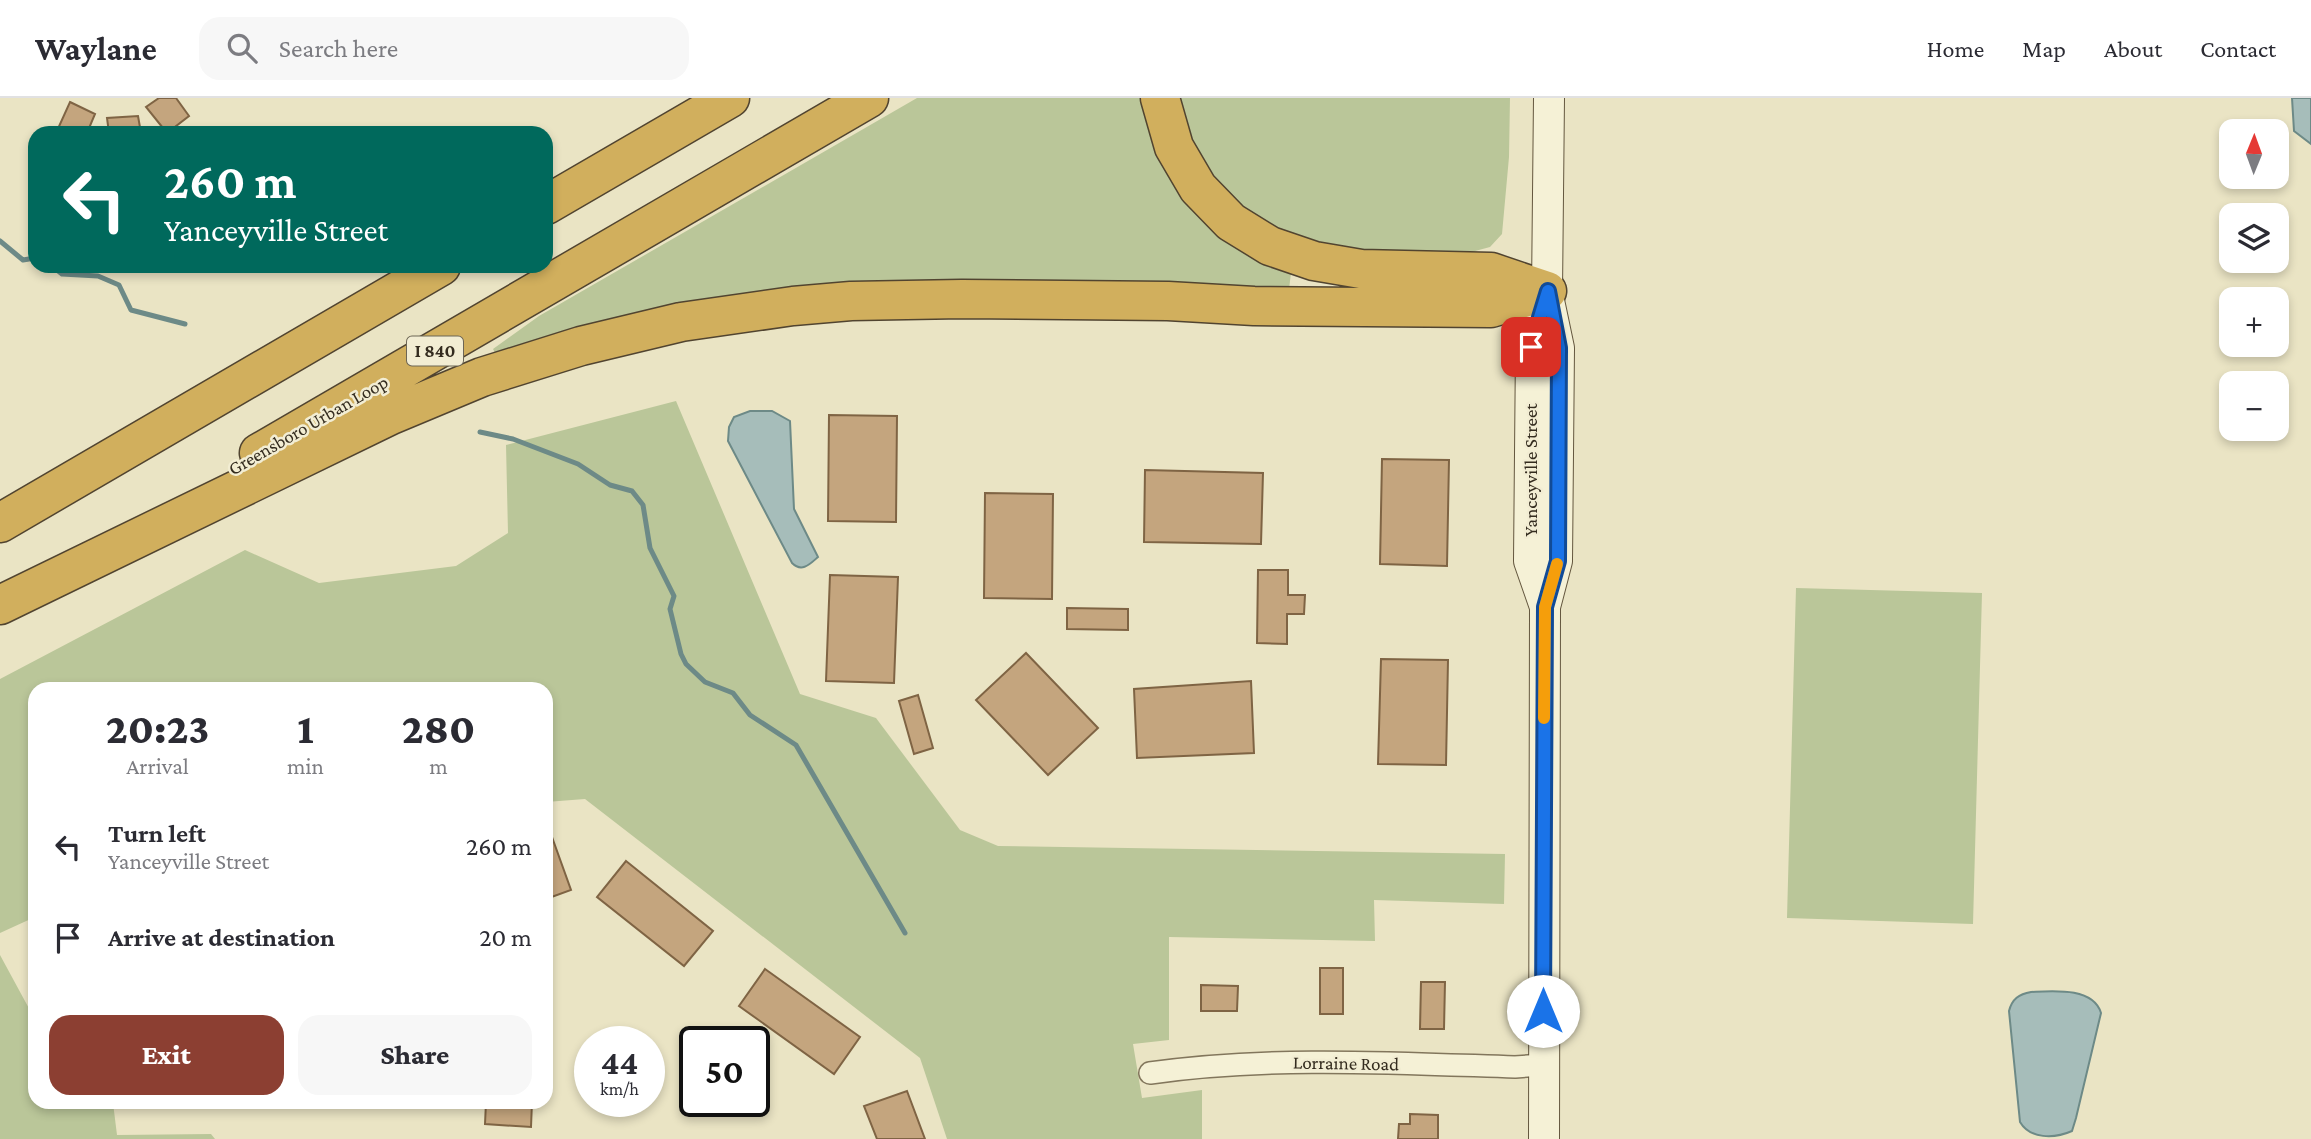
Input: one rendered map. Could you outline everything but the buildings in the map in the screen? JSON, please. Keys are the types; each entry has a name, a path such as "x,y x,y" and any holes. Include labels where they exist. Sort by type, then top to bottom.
{"highway":[{"path":"553,201 730,98"},
{"name":"Greensboro Urban Loop","path":"0,605 869,98"},
{"path":"1160,98 1174,147 1198,188 1231,222 1270,246 1314,261 1361,269 1491,272 1548,291"},
{"path":"0,523 429,273"},
{"path":"0,605 437,395 528,361 581,345 681,322 793,306 908,300 1168,301 1254,306 1490,308 1548,291"}],"main road":[{"name":"Yanceyville Street","path":"1544,1139 1542,1065 1545,607 1558,561 1559,348 1548,291 1549,98"}],"street":[{"name":"Lorraine Road","path":"1150,1073 1195,1066 1285,1062 1515,1067 1542,1065"}],"green space":[{"path":"917,98 1148,98 1154,131 1292,265 1289,289 941,284 499,360 493,349 539,316"},
{"path":"1177,98 1510,98 1509,157 1502,234 1490,247 1464,254 1390,256 1301,241 1232,203 1206,173 1186,135"},
{"path":"676,401 800,694 876,718 960,830 998,846 1505,854 1504,904 1374,900 1375,941 1169,937 1169,1040 1133,1044 1142,1098 1202,1090 1202,1139 947,1139 920,1058 585,799 553,801 553,682 28,682 28,920 0,933 0,679 245,550 319,583 456,566 508,533 506,445"},
{"path":"1796,588 1982,593 1973,924 1787,918"},
{"path":"0,955 28,1007 28,1109 114,1109 117,1135 211,1134 215,1139 0,1139"}],"water":[{"path":"2292,98 2311,98 2311,144 2294,131"},
{"path":"750,411 772,411 790,421 794,509 818,557 806,566 799,567 792,563 728,441 729,427 734,417"},
{"path":"2061,991 2081,995 2097,1005 2101,1013 2072,1131 2058,1135 2043,1136 2030,1132 2020,1122 2009,1011 2017,998 2031,992"}],"waterway":[{"path":"0,241 23,260 28,259"},
{"path":"61,273 98,276 119,285 131,310 185,324"},
{"path":"480,432 513,439 578,464 610,485 632,491 643,505 650,548 674,596 670,609 686,664 705,682 733,693 750,715 796,745 905,933"}],"slow traffic":[{"path":"1544,718 1545,607 1557,564"}],"route":[{"path":"1531,347 1548,291 1559,348 1558,561 1545,607 1543,1011"}]}
